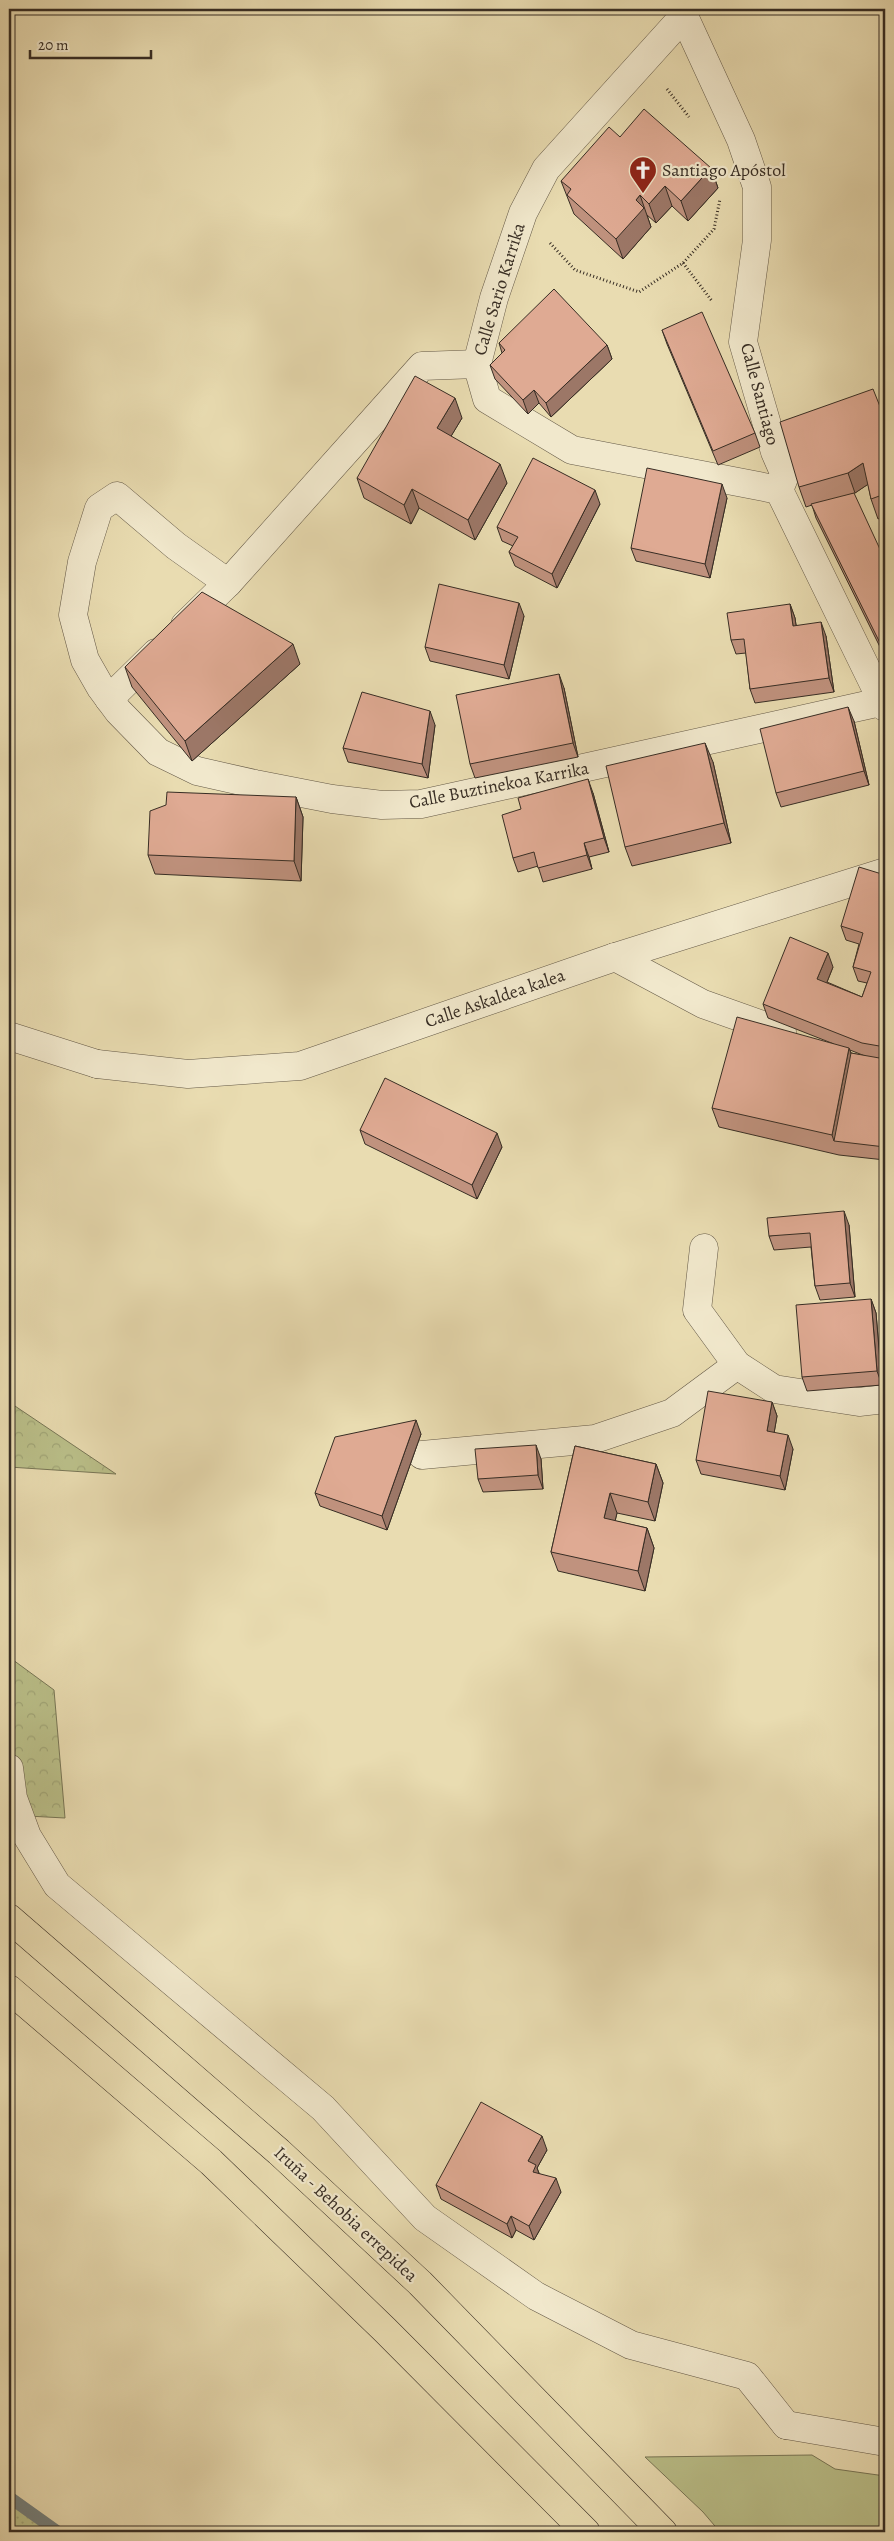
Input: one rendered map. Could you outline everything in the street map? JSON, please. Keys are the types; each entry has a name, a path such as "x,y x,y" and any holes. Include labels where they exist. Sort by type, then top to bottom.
{"highway":[{"name":"Iruña - Behobia errepidea","path":"9,1918 279,2152 420,2283 663,2532"},
{"path":"9,1989 211,2162 385,2330 586,2532"}],"street":[{"name":"Calle Sario Karrika","path":"684,16 546,169 523,213 494,298 477,364 486,400 572,450 779,490"},
{"name":"Calle Santiago","path":"684,16 741,140 757,187 757,240 743,342 775,452 785,475 779,490"},
{"path":"109,699 228,583 422,366 477,364"},
{"path":"779,490 885,703"},
{"name":"Calle Buztinekoa Karrika","path":"228,583 176,546 117,496 99,508 82,562 73,615 84,660 118,711 158,752 197,772 332,799 382,806 422,804 885,703"},
{"name":"Calle Askaldea kalea","path":"9,1036 97,1064 188,1074 300,1066 615,957 885,872"},
{"path":"615,957 703,1004 809,1042"},
{"path":"704,1248 697,1310 738,1365 774,1389 859,1402 885,1399"},
{"path":"422,1455 595,1439 672,1413 738,1365"},
{"path":"9,1768 13,1798 27,1836 57,1885 323,2108 425,2218 536,2296 631,2345 747,2376 786,2426 885,2442"}],"path":[{"path":"644,59 690,118"},
{"path":"523,213 575,270 639,292 683,262 714,230 721,194"}],"green space":[{"path":"9,1402 116,1474 9,1467"},
{"path":"9,1657 54,1690 65,1818 9,1815"},
{"path":"812,2455 835,2469 885,2476 885,2532 720,2532 703,2512 645,2457"},
{"path":"9,2497 58,2532 9,2532"}],"building":[{"name":"Santiago Apóstol","path":"644,109 711,168 681,201 665,186 649,204 640,195 636,200 644,208 616,239 567,195 571,189 561,181 609,127 620,137"},
{"path":"554,289 607,345 546,403 534,390 523,400 490,365 505,350 499,343"},
{"path":"702,312 755,433 713,451 662,330"},
{"path":"415,376 455,398 437,428 500,464 468,520 412,489 404,505 357,478"},
{"path":"873,389 885,419 885,494 871,499 863,463 848,473 799,487 780,422"},
{"path":"533,458 595,490 552,574 509,552 518,537 497,527"},
{"path":"647,468 722,484 705,564 631,548"},
{"path":"854,493 885,560 885,653 811,504"},
{"path":"439,584 519,603 504,665 425,647"},
{"path":"202,592 293,644 185,741 125,667"},
{"path":"790,604 793,626 821,622 829,678 750,689 744,639 731,640 727,613"},
{"path":"559,674 573,743 470,764 456,695"},
{"path":"362,692 430,711 422,764 343,748"},
{"path":"848,707 864,771 776,793 760,729"},
{"path":"705,743 724,823 625,847 606,766"},
{"path":"588,779 604,838 584,843 587,855 538,868 534,852 513,858 502,815 521,809 518,798"},
{"path":"167,792 296,797 294,861 148,855 150,811 166,805"},
{"path":"859,867 885,875 885,1047 862,1043 763,1004 790,937 828,953 817,979 862,997 871,972 853,967 863,933 841,926"},
{"path":"737,1017 849,1048 832,1135 712,1108"},
{"path":"851,1053 885,1059 885,1147 834,1141"},
{"path":"385,1078 497,1133 472,1185 360,1130"},
{"path":"844,1211 850,1283 815,1286 810,1233 769,1236 767,1218"},
{"path":"871,1299 877,1371 802,1377 796,1305"},
{"path":"708,1391 772,1402 767,1431 788,1435 780,1476 696,1460"},
{"path":"416,1420 382,1516 315,1493 335,1437"},
{"path":"536,1445 538,1475 478,1479 475,1449"},
{"path":"575,1446 656,1464 648,1502 610,1493 604,1518 647,1528 638,1571 551,1552"},
{"path":"481,2102 542,2136 528,2161 536,2165 533,2172 556,2178 529,2226 511,2216 507,2224 436,2185"}],"waterway":[{"path":"9,2497 58,2532"}],"place":[{"name":"Santiago Apóstol","path":"643,194"}]}
